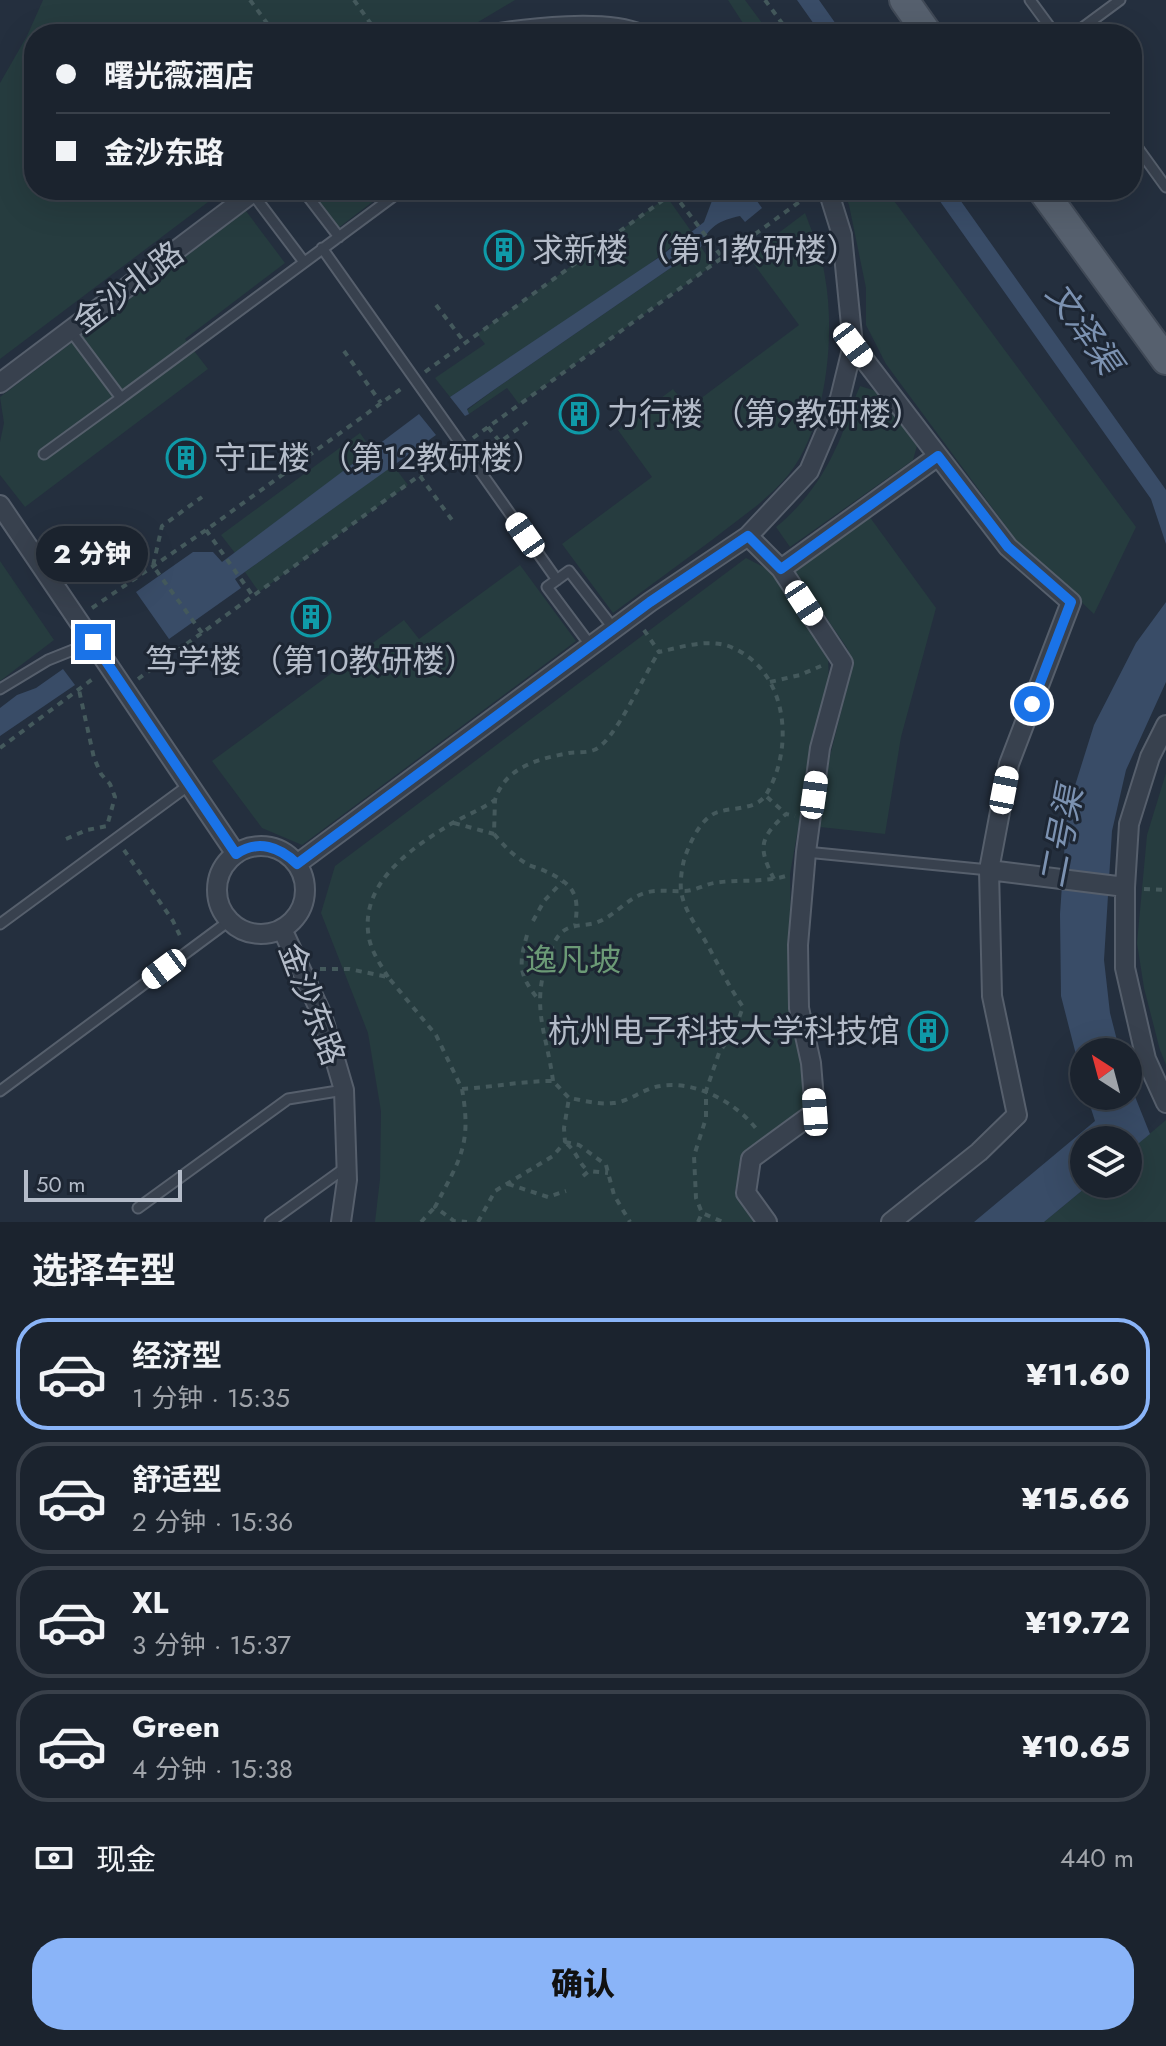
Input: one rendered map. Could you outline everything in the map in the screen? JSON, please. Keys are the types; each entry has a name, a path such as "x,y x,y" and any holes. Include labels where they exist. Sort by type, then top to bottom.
{"main road":[{"path":"904,0 921,24"},
{"path":"1049,200 1166,360"}],"street":[{"name":"金沙北路","path":"0,383 242,200"},
{"path":"297,864 633,615 748,536 809,471 840,398 853,345 842,235 831,200"},
{"path":"853,345 1008,547 1071,602 1009,764 989,870 992,996 1017,1115 979,1152 891,1222"},
{"path":"781,569 938,456"},
{"path":"0,505 236,854"},
{"path":"748,536 781,569 843,663 820,748 798,945 799,1008 811,1063 815,1112 751,1159 746,1193 767,1222"},
{"path":"1166,725 1150,757 1129,824 1121,886 1125,968 1146,1059 1166,1103"},
{"path":"257,846 272,847 286,853 297,864 304,877 305,892 302,907 294,919 282,929 254,934 229,921 217,896 217,882 222,868 236,854 257,846"},
{"path":"989,870 1121,886"},
{"name":"金沙东路","path":"282,929 322,1015 344,1090 346,1167 341,1222"}],"lane":[{"path":"1030,0 1048,24"},
{"path":"1088,24 1120,0"},
{"path":"1142,154 1166,187"},
{"path":"260,200 304,262"},
{"path":"311,200 339,237"},
{"path":"44,454 389,200"},
{"path":"322,248 557,580"},
{"path":"70,330 121,398"},
{"path":"591,646 547,587 569,571 614,629"},
{"path":"0,689 48,660 93,642"},
{"path":"0,924 189,785"},
{"path":"806,852 989,870"},
{"path":"0,1091 229,921"},
{"path":"138,1208 288,1099 344,1090"},
{"path":"270,1222 346,1167"}],"path":[{"path":"250,0 268,24"},
{"path":"354,0 371,24"},
{"path":"765,0 783,24"},
{"path":"77,618 206,530 663,200"},
{"path":"681,200 723,258"},
{"path":"436,305 465,343"},
{"path":"344,351 381,403"},
{"path":"488,427 500,442 527,422"},
{"path":"420,476 452,520"},
{"path":"202,497 162,526 153,566 202,633"},
{"path":"206,530 253,596"},
{"path":"633,615 659,652"},
{"path":"494,834 499,784 516,769 569,753 595,750 614,733 659,652 695,644 730,646 750,659 770,682 778,696 784,737 766,797 751,806 715,812 697,831 683,861 681,891 690,915 724,979 743,1007 735,1029 719,1053 706,1091 706,1118 694,1156 696,1198 702,1213 723,1222"},
{"path":"770,682 829,664"},
{"path":"0,748 109,667"},
{"path":"66,839 107,826 115,797 94,758 79,690"},
{"path":"766,797 786,814 811,819"},
{"path":"421,1222 435,1207 457,1168 468,1119 462,1089 436,1035 388,977 375,956 369,937 370,911 376,891 392,866 454,823 495,800"},
{"path":"774,879 763,855 763,844 775,824 786,814"},
{"path":"454,823 494,834 507,850 572,889 578,901 575,925"},
{"path":"116,838 173,921 187,952"},
{"path":"769,1145 749,1118 706,1091 677,1085 658,1086 614,1104 569,1098 553,1081 539,1001 550,952 561,932 575,925 597,923 627,900 662,889 681,891 710,884 774,879 790,874 803,880"},
{"path":"533,921 544,901 562,882"},
{"path":"527,935 520,958 523,980 539,1001"},
{"path":"300,968 349,969 388,977"},
{"path":"462,1089 495,1087 521,1081 553,1081"},
{"path":"478,1222 495,1191 553,1156 565,1142 569,1098"},
{"path":"565,1142 574,1149 581,1164 589,1171 608,1173"},
{"path":"565,1142 587,1150 606,1165 619,1208 630,1222"},
{"path":"583,1176 589,1171"},
{"path":"508,1184 548,1197 566,1191"},
{"path":"435,1207 454,1221 467,1222"},
{"path":"698,1222 702,1213"}],"green space":[{"path":"43,0 515,0 475,24 32,24"},
{"path":"728,0 745,0 763,24 744,24"},
{"path":"24,41 24,200 211,200 0,359 0,83"},
{"path":"315,200 375,200 337,229"},
{"path":"663,200 669,200 691,231 633,277 450,397 435,378 485,344 477,334"},
{"path":"847,200 893,200 1136,527 1094,614 1019,544 886,364 866,325 866,288"},
{"path":"246,211 285,263 185,339 208,369 25,507 0,475 0,442 4,423 0,397"},
{"path":"805,213 824,269 829,328 828,356 818,412 798,462 783,481 749,512 613,613 562,544 652,477 618,430 673,389 688,408 799,325 748,256"},
{"path":"701,247 713,265 519,404 507,388 469,414 467,410 495,389"},
{"path":"860,386 876,391 917,446 913,460 790,547 776,527 809,493 823,473 838,444"},
{"path":"360,433 372,450 235,553 221,535"},
{"path":"393,465 408,485 259,592 245,572"},
{"path":"869,516 936,608 901,737 885,834 820,827 829,760 853,664 847,648 795,572"},
{"name":"逸凡坡","path":"746,558 771,571 828,653 829,690 814,739 790,874 792,1010 807,1100 799,1118 743,1160 735,1191 757,1222 375,1222 380,1179 381,1111 368,1033 321,913 335,866"},
{"path":"0,561 54,640 0,681"},
{"path":"520,565 576,641 302,845 262,828 212,761 404,620 419,639"},
{"path":"1166,773 1166,1065 1144,988 1137,943 1147,835"},
{"path":"1166,1120 1166,1222 1044,1222 1073,1198 1142,1198 1142,1140"}],"water":[{"path":"797,0 819,0 836,24 814,24"},
{"path":"712,200 756,200 762,208 745,222 740,216 715,226 701,247 467,409 469,414 465,416 450,397 661,256 704,222"},
{"path":"939,200 960,200 1166,490 1166,544 1151,499"},
{"path":"419,414 436,435 235,579 241,588 169,639 136,592 193,552 213,552 222,562"},
{"path":"1166,602 1166,682 1126,770 1112,831 1104,960 1110,1013 1116,1038 1072,1038 1061,996 1060,914 1067,811 1094,725 1136,643"},
{"path":"63,669 75,685 0,736 0,708"},
{"path":"1091,1110 1140,1110 1150,1134 1142,1141 1142,1126 1089,1126 1095,1121"},
{"path":"1070,1142 1070,1198 1073,1198 1044,1222 974,1222"}],"place":[{"name":"求新楼 （第11教研楼）","path":"504,250"},
{"name":"力行楼 （第9教研楼）","path":"579,414"},
{"name":"守正楼 （第12教研楼）","path":"186,458"},
{"name":"笃学楼 （第10教研楼）","path":"311,617"},
{"name":"杭州电子科技大学科技馆","path":"928,1031"}],"route":[{"path":"93,642 236,854 257,846 272,847 286,853 297,864 650,602 748,536 781,569 938,456 1008,547 1071,602 1032,704"}],"water label":[{"name":"文泽渠","path":"1084,328"},
{"name":"二号渠","path":"1061,837"}]}
